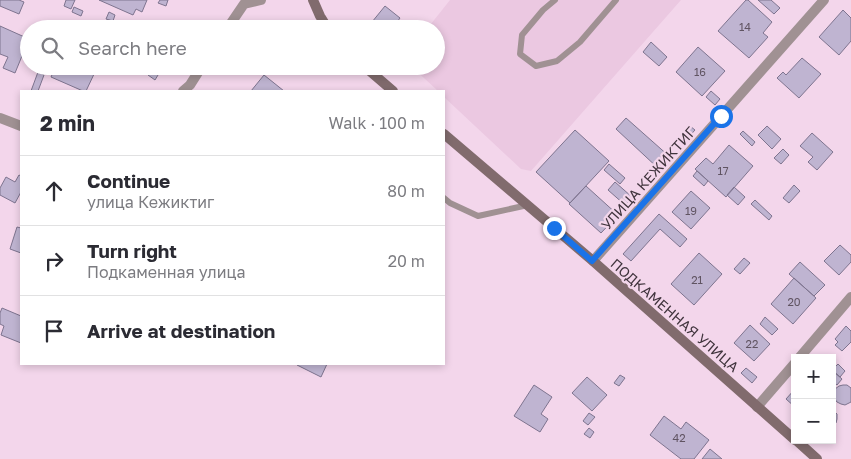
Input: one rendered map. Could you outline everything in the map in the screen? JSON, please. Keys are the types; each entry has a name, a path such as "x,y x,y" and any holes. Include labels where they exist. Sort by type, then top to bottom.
{"street":[{"path":"232,20 242,2 261,0"},
{"path":"313,0 322,20"},
{"name":"УЛИЦА КЕЖИКТИГ","path":"592,261 824,0"},
{"path":"184,90 196,75"},
{"path":"374,75 392,90"},
{"path":"0,118 20,126"},
{"name":"ПОДКАМЕННАЯ УЛИЦА","path":"445,135 528,205 791,436"},
{"path":"802,354 851,297"},
{"path":"757,406 791,368"},
{"name":"ПОДКАМЕННАЯ УЛИЦА","path":"800,444 817,459"}],"lane":[{"path":"555,0 543,10 522,35 520,54 536,66 557,61 580,42 616,0"},
{"path":"445,199 478,216 528,205"}],"shaded area":[{"path":"450,0 681,0 531,171 521,169 445,98 445,90 437,90 421,75 445,75 445,20 434,20"}],"building":[{"path":"0,0 19,0 24,2 19,14 0,6"},
{"path":"66,0 75,0 71,9 64,6"},
{"path":"99,0 147,0 142,12 136,9 133,15"},
{"path":"160,0 168,0 166,6 158,3"},
{"path":"746,0 772,22 763,33 768,37 749,58 718,31"},
{"path":"758,0 771,0 780,8 774,14"},
{"path":"385,6 400,18 399,20 374,20"},
{"path":"74,7 83,11 81,16 72,12"},
{"path":"843,10 851,18 851,41 839,55 819,37"},
{"path":"109,12 115,15 113,20 106,19"},
{"path":"0,26 20,35 20,61 15,73 3,68 8,57 0,54"},
{"path":"651,42 667,57 659,66 643,52"},
{"path":"698,47 725,71 702,96 676,72"},
{"path":"802,58 821,74 799,98 777,78 783,72 786,75"},
{"path":"37,75 44,75 38,90 31,90"},
{"path":"52,75 94,75 86,90 81,90 51,77"},
{"path":"148,75 158,75 155,80"},
{"path":"264,75 283,90 252,90"},
{"path":"711,91 720,99 715,105 706,97"},
{"path":"626,118 670,157 659,169 616,129"},
{"path":"690,126 695,130 684,142 679,138"},
{"path":"767,126 781,139 772,149 758,135"},
{"path":"575,130 609,161 570,203 536,172"},
{"path":"743,131 755,142 752,146 740,134"},
{"path":"812,133 833,152 817,170 808,162 813,157 800,146"},
{"path":"729,145 753,166 726,197 695,169 706,158 713,164"},
{"path":"783,149 789,155 781,164 774,158"},
{"path":"609,164 625,178 620,184 604,170"},
{"path":"697,171 708,181 704,186 693,176"},
{"path":"20,176 20,194 15,203 0,195 0,188 6,177 15,182"},
{"path":"615,182 632,197 625,205 608,190"},
{"path":"794,185 800,191 789,203 783,198"},
{"path":"586,186 618,215 601,233 569,204"},
{"path":"734,187 745,197 738,205 727,195"},
{"path":"691,191 710,208 691,229 672,212"},
{"path":"755,200 772,216 769,220 751,204"},
{"path":"659,214 687,239 680,247 660,229 631,261 623,254"},
{"path":"17,227 20,228 20,253 10,249"},
{"path":"840,245 851,255 851,262 839,275 824,261"},
{"path":"699,253 722,274 694,305 671,284"},
{"path":"744,258 750,263 740,274 734,269"},
{"path":"800,262 825,285 814,296 789,274"},
{"path":"794,278 816,298 793,324 771,304"},
{"path":"2,308 20,316 20,343 1,335 4,326 0,324"},
{"path":"765,317 778,329 772,335 760,324"},
{"path":"750,325 770,344 754,361 734,343"},
{"path":"846,326 851,331 851,342 842,351 835,345 838,342 835,339"},
{"path":"838,364 845,371 840,377 836,374 836,366"},
{"path":"297,365 327,365 321,377"},
{"path":"746,368 757,377 752,383 741,373"},
{"path":"836,374 842,379 836,384"},
{"path":"620,375 625,378 619,386 614,383"},
{"path":"587,377 607,395 592,411 572,393"},
{"path":"534,385 552,397 541,414 548,419 540,432 514,416"},
{"path":"847,385 851,388 851,402 845,405 836,401 836,388"},
{"path":"791,393 791,403 786,399"},
{"path":"589,413 595,417 588,425 583,421"},
{"path":"664,416 681,429 686,422 709,440 694,459 681,459 650,435"},
{"path":"589,428 594,432 590,438 584,434"},
{"path":"710,449 722,459 702,459"}],"route":[{"path":"554,228 592,261 721,116"}]}
